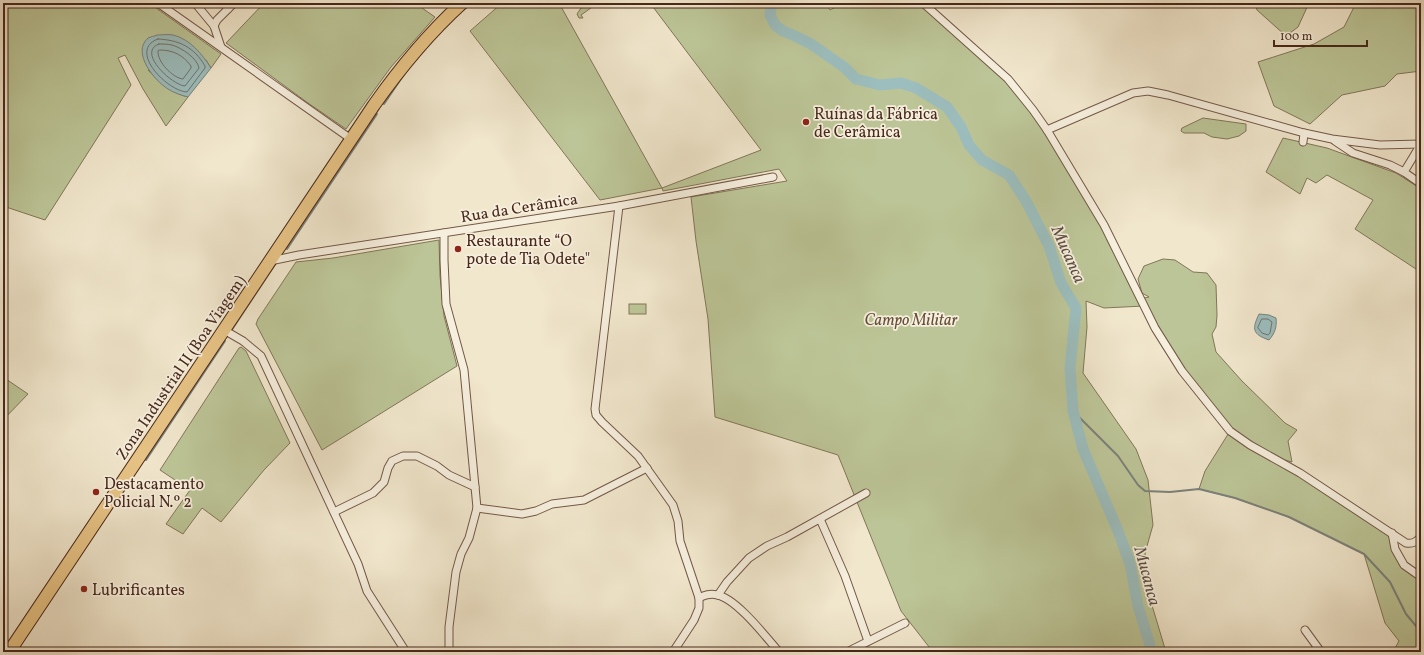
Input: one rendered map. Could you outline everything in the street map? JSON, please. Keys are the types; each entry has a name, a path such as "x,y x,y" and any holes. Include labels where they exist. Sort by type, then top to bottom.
{"main road":[{"name":"Zona Industrial II (Boa Viagem)","path":"9,652 386,88 425,39 462,3"}],"street":[{"path":"158,3 351,139"},
{"path":"195,3 214,26 221,47"},
{"path":"214,26 226,6 234,3"},
{"path":"923,3 1008,79 1048,130 1104,225 1155,328 1182,371 1230,431 1250,445 1300,473 1406,543 1411,544 1421,538"},
{"path":"1048,130 1133,93 1148,91 1168,95 1304,133 1332,139 1380,145 1421,144"},
{"path":"1303,142 1304,133"},
{"path":"1332,139 1352,153 1390,165 1404,172 1421,184"},
{"path":"1404,172 1421,144"},
{"name":"Rua da Cerâmica","path":"270,261 619,206 773,177"},
{"path":"619,206 595,409 596,415 602,422 638,456 673,505 678,521 680,541 699,598 699,608 694,620 673,652"},
{"path":"444,233 446,304 464,370 477,508 474,525 461,554 456,572 449,627 449,652"},
{"path":"224,330 244,341 261,356 358,564 367,591 406,652"},
{"path":"334,512 373,493 384,482 388,468 392,461 403,456 417,456 437,466 449,475 475,487"},
{"path":"477,508 522,514 536,511 552,504 584,500 647,468"},
{"path":"718,595 736,571 749,558 767,546 820,519 866,493"},
{"path":"820,519 845,576 868,641"},
{"path":"1392,533 1395,549 1404,565 1421,577"},
{"path":"699,598 708,594 718,595 729,600 750,619 779,652"},
{"path":"847,652 904,623"},
{"path":"1305,630 1321,652"}],"green space":[{"path":"3,3 149,3 221,54 211,68 206,60 148,70 166,87 176,93 188,97 166,126 143,89 125,55 118,58 131,85 45,220 3,206"},
{"path":"264,3 429,3 422,8 435,17 391,67 346,129 226,43"},
{"path":"502,3 559,3 662,188 600,200 470,31"},
{"path":"588,3 598,3 581,15 583,18 579,18 577,14 581,8"},
{"name":"Campo Militar","path":"650,3 825,3 830,10 843,3 923,3 1008,79 1084,189 1140,299 1149,297 1142,293 1138,279 1144,266 1163,259 1175,260 1193,272 1207,273 1216,285 1217,315 1216,327 1212,334 1216,352 1242,381 1285,423 1297,430 1288,441 1292,462 1274,457 1392,533 1404,565 1421,577 1421,652 1393,652 1399,641 1385,623 1364,554 1289,517 1235,498 1199,489 1205,471 1230,431 1208,405 1144,306 1104,308 1086,301 1087,327 1083,373 1136,449 1148,480 1153,525 1145,553 1151,602 1166,652 933,652 901,611 838,455 715,417 708,319 691,197 787,181 779,169 663,191 662,188 761,150"},
{"path":"1255,3 1309,3 1298,27 1286,36 1257,10"},
{"path":"1356,3 1421,3 1421,71 1397,74 1385,86 1342,95 1310,124 1274,106 1258,62 1314,44 1344,27"},
{"path":"1203,118 1246,124 1246,131 1239,136 1227,139 1212,137 1204,133 1184,133 1181,131 1182,128"},
{"path":"1283,138 1327,148 1396,173 1421,190 1421,269 1419,271 1355,229 1373,200 1327,175 1316,183 1307,178 1300,194 1266,172"},
{"path":"439,240 440,276 444,316 457,366 322,450 256,324 258,319 296,262 333,258"},
{"path":"629,304 646,304 646,314 629,314"},
{"path":"241,347 246,351 290,443 264,470 221,522 202,508 183,534 166,524 190,490 160,470"},
{"path":"3,377 28,394 3,420"}],"water":[{"path":"157,35 173,35 185,40 200,52 211,68 188,97 173,92 157,80 143,59 143,44 148,38"},
{"path":"1259,314 1269,315 1276,318 1275,330 1269,340 1259,336 1255,330 1255,324"}],"waterway":[{"path":"463,10 472,3"},
{"name":"Mucanca","path":"772,3 770,15 775,25 783,31 811,44 844,67 856,79 880,85 901,83 916,88 947,107 961,127 969,145 982,160 1009,175 1026,201 1049,246 1061,283 1076,308 1070,368 1073,411 1083,449 1118,531 1130,564 1138,606 1152,652"},
{"path":"384,104 407,70"},
{"path":"287,249 377,114"},
{"path":"231,331 276,263"},
{"path":"146,460 225,341"},
{"path":"1073,411 1118,456 1138,485 1145,491 1170,492 1199,489 1235,498 1289,517 1364,554 1390,582 1406,614 1421,632"}],"place":[{"name":"Ruínas da Fábrica de Cerâmica","path":"806,122"},
{"name":"Restaurante “O pote de Tia Odete\"","path":"458,249"},
{"name":"Destacamento Policial N.º 2","path":"96,492"},
{"name":"Lubrificantes","path":"84,589"}]}
